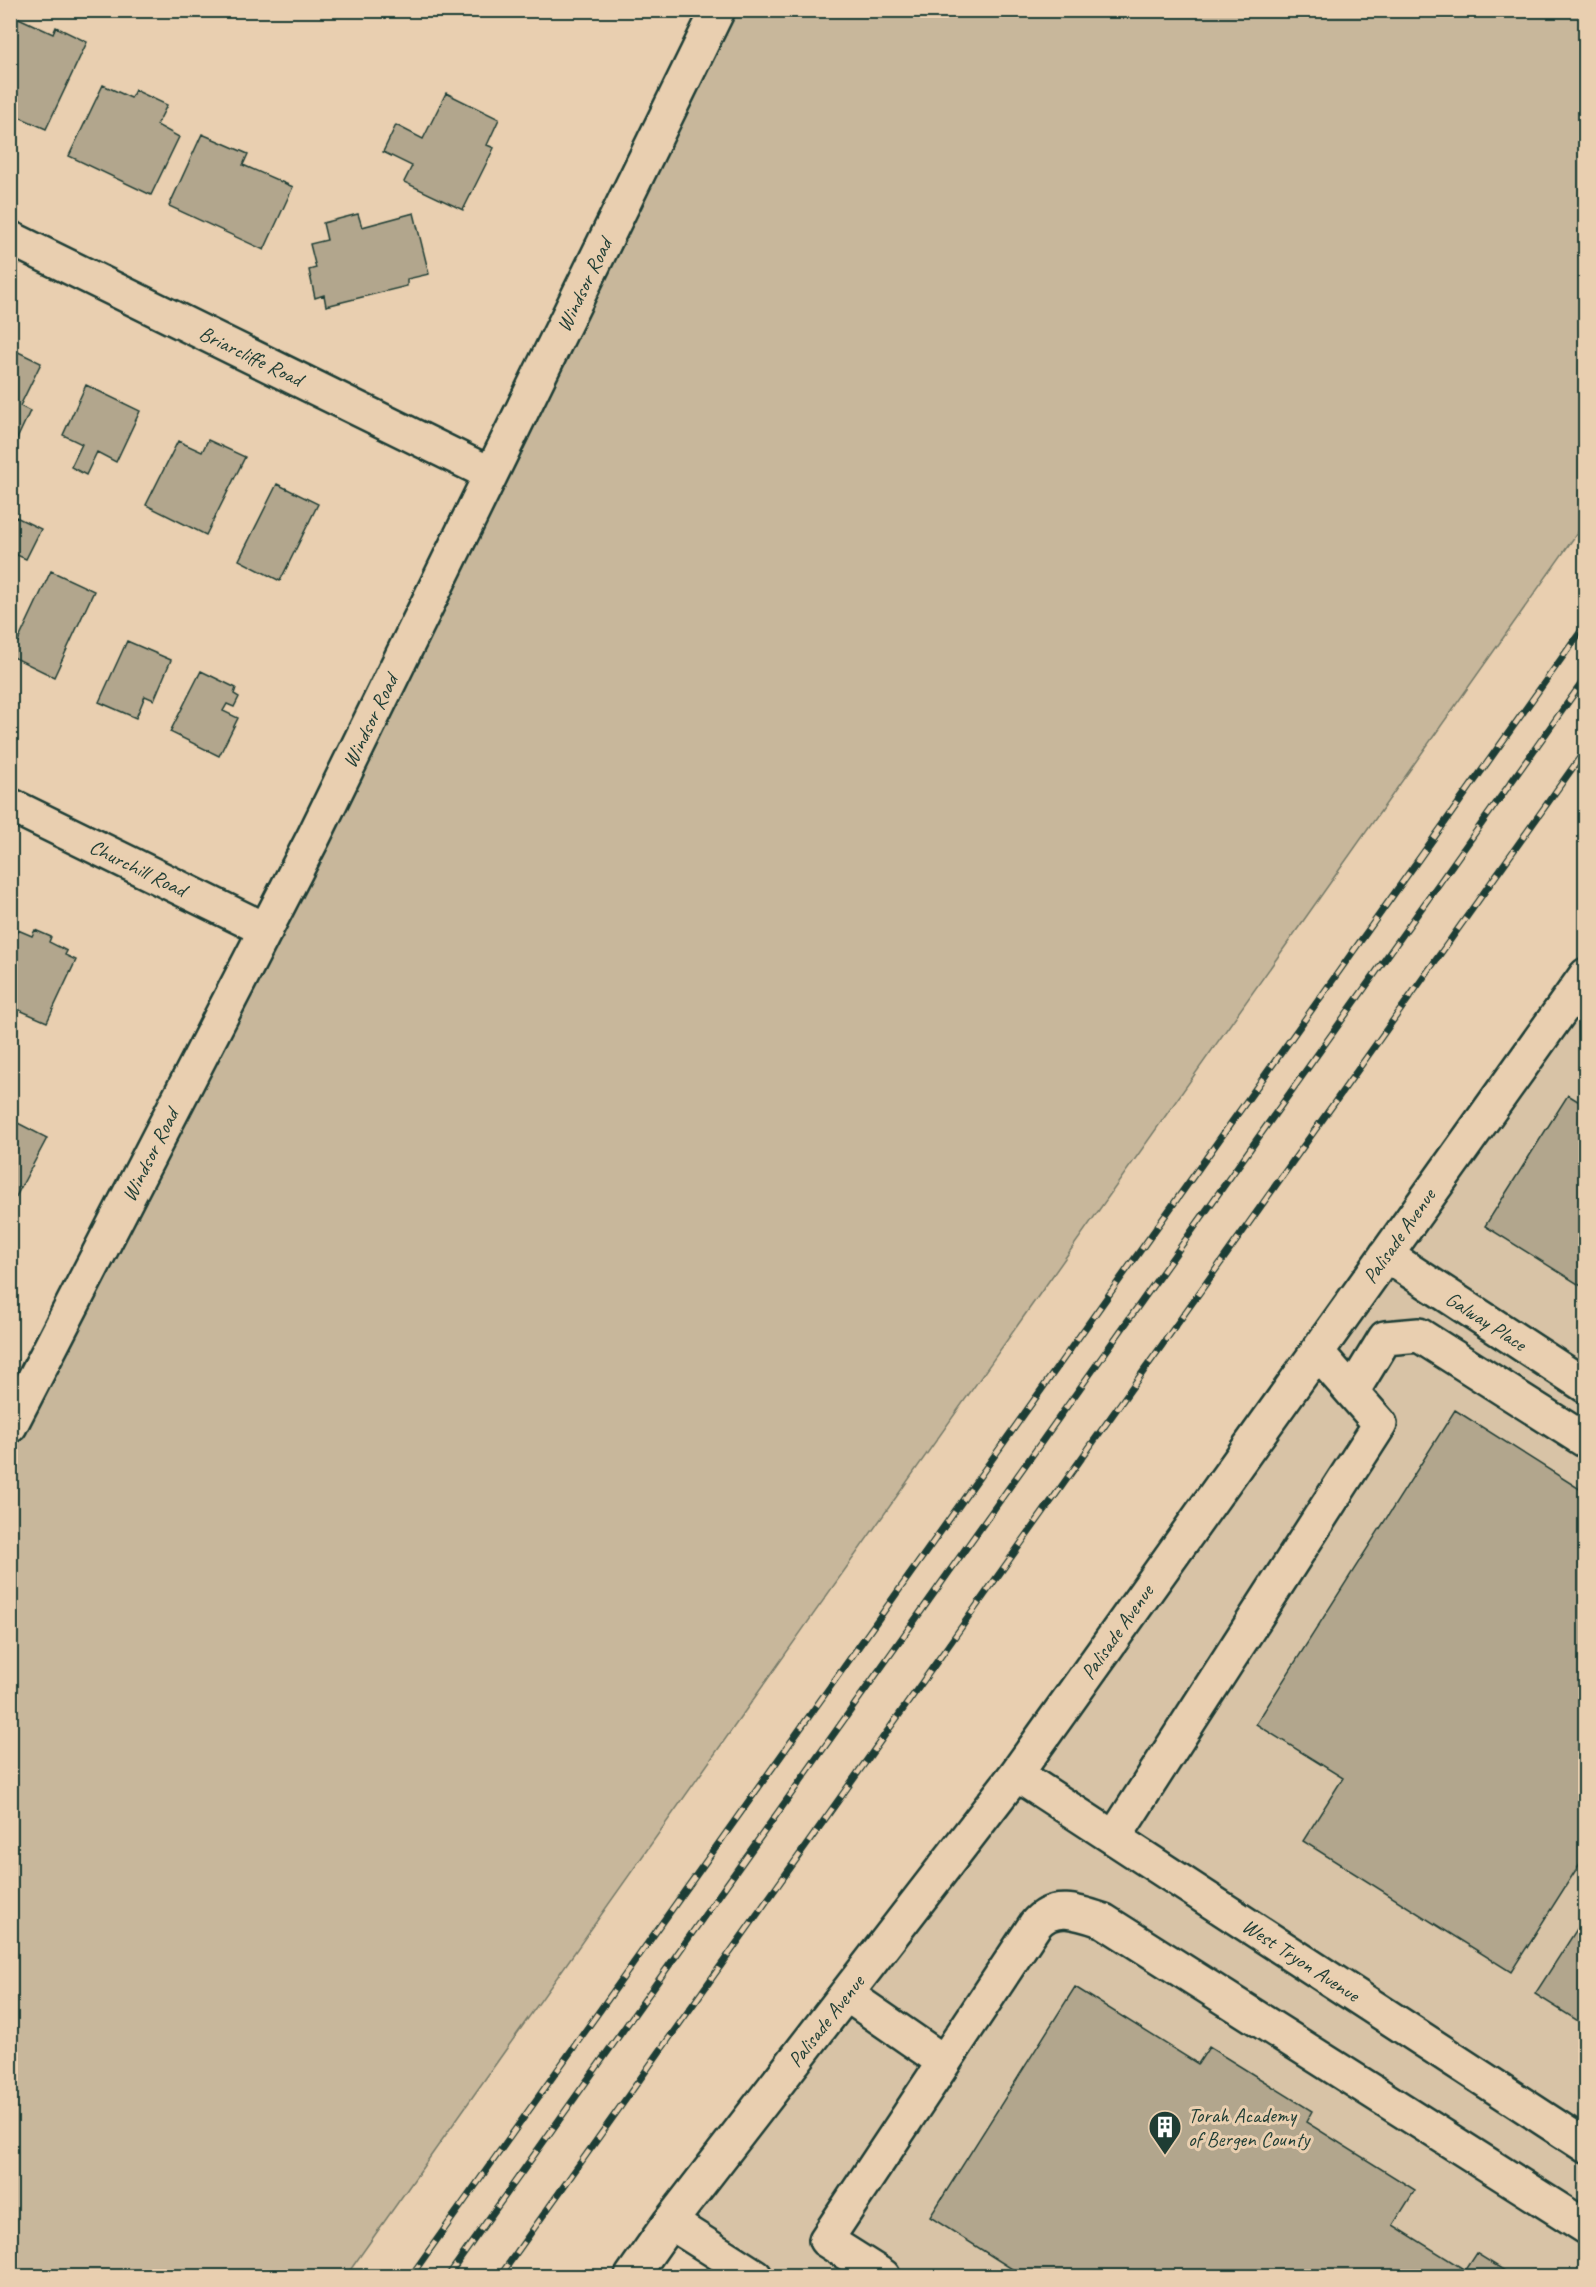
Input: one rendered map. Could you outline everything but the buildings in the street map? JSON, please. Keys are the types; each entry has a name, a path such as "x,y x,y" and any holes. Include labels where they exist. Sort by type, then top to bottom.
{"street":[{"name":"Windsor Road","path":"10,1426 314,836 718,10"},
{"name":"Briarcliffe Road","path":"10,238 491,474"},
{"name":"Churchill Road","path":"10,806 266,930"},
{"name":"Palisade Avenue","path":"632,2277 670,2222 1016,1774 1586,975"},
{"name":"Galway Place","path":"1386,1255 1586,1386"},
{"path":"1352,1392 1385,1338 1419,1335 1586,1441"},
{"path":"1114,1838 1380,1424 1317,1352"},
{"name":"West Tryon Avenue","path":"1016,1774 1586,2146"},
{"path":"883,2277 826,2240 1042,1916 1061,1911 1080,1914 1104,1922 1586,2227"},
{"path":"846,1994 944,2062"},
{"path":"670,2222 755,2277"}],"shaded area":[{"path":"718,11 1585,11 1585,522 346,2276 11,2276 10,1427"},
{"path":"1585,975 1585,2276 755,2276 670,2222"}],"railway":[{"path":"411,2276 1586,624"},
{"path":"448,2276 1586,677"},
{"path":"500,2276 1586,749"}],"place":[{"name":"Torah Academy of Bergen County","path":"1165,2156"}]}
